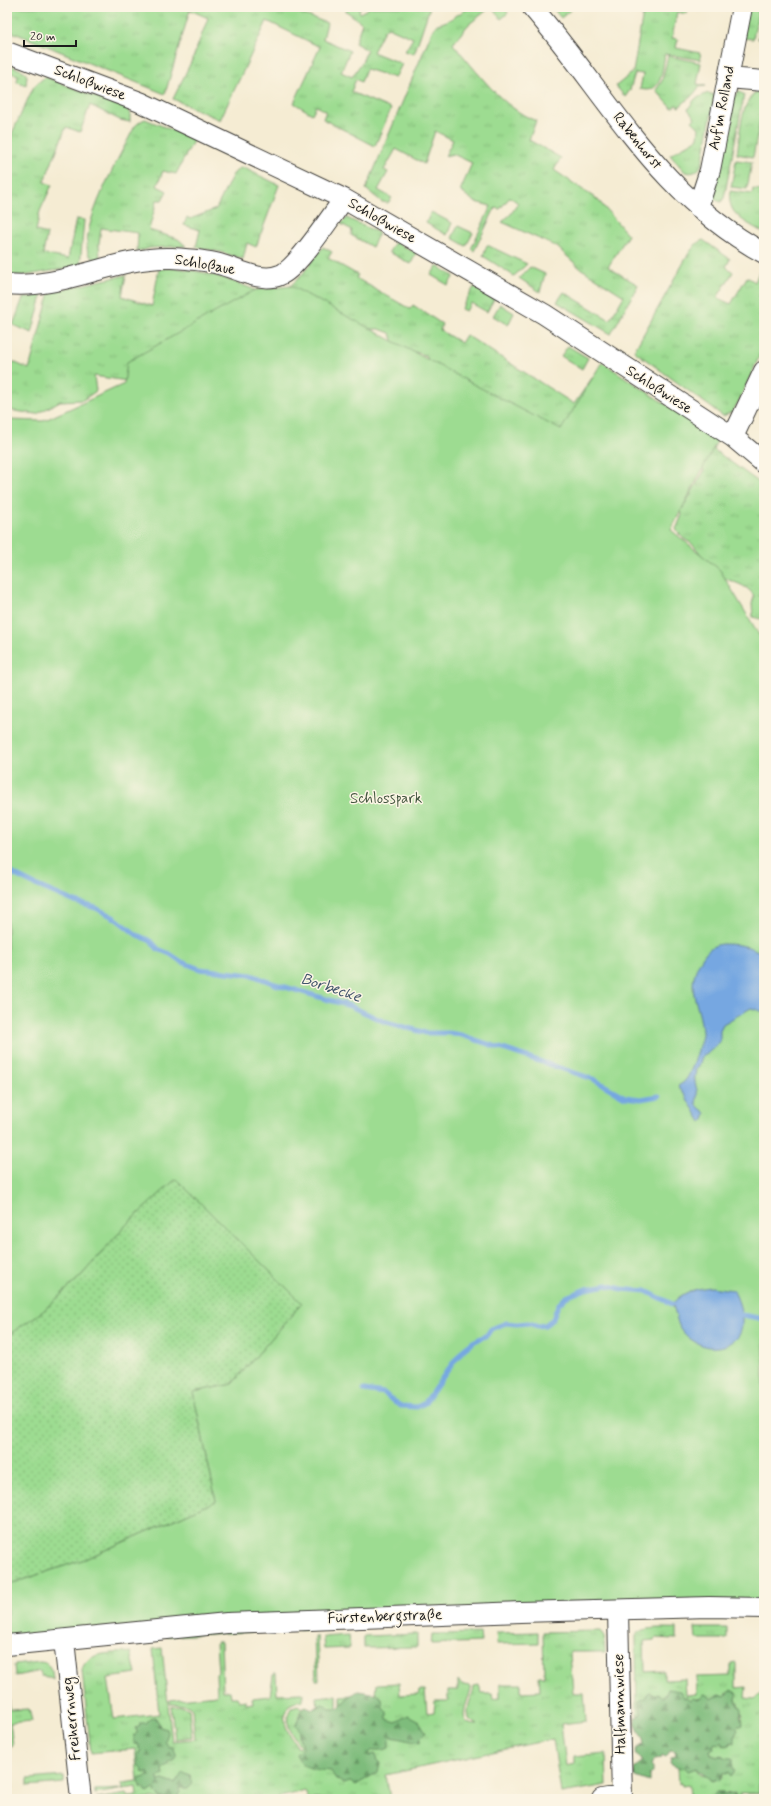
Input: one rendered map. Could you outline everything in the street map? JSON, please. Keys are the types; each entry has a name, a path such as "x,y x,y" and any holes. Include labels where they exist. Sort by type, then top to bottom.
{"street":[{"name":"Rabenhorst","path":"532,7 669,180 698,207 726,229 764,253"},
{"name":"Auf'm Rolland","path":"698,207 710,170 742,7"},
{"name":"Schloßwiese","path":"7,52 140,102 344,199 544,314 734,437 764,463"},
{"path":"728,78 764,81"},
{"name":"Schloßaue","path":"7,284 37,283 142,260 169,258 218,264 256,276 268,278 276,277 289,270 298,261 344,199"},
{"path":"734,437 764,371"},
{"name":"Fürstenbergstraße","path":"7,1645 227,1623 709,1607 764,1608"},
{"name":"Halfmannwiese","path":"615,1798 618,1610"},
{"name":"Freiherrnweg","path":"64,1640 81,1799"}],"green space":[{"path":"7,7 283,7 327,23 323,39 350,51 341,72 352,77 362,62 367,50 355,43 362,23 346,11 347,7 361,7 359,10 360,13 371,7 430,7 414,54 405,51 413,38 388,27 384,30 373,52 402,64 395,78 366,69 361,82 356,79 351,92 391,109 375,146 323,119 326,111 316,106 312,114 294,103 320,47 267,21 220,120 173,99 193,58 208,18 190,10 165,94 7,30"},
{"path":"471,7 491,7 468,25 453,44 501,98 523,115 536,121 529,140 561,158 554,170 598,200 628,235 608,267 638,285 611,334 557,302 564,292 610,320 624,296 580,268 557,247 502,222 511,214 518,203 510,197 500,209 495,208 474,251 471,249 491,206 475,202 460,191 472,163 453,154 445,156 453,140 435,131 424,164 396,149 384,170 388,172 378,190 392,198 388,203 382,202 366,189 433,29 437,24 451,19"},
{"path":"491,7 504,7 508,13 501,19"},
{"path":"552,7 574,7 561,18"},
{"path":"644,7 688,7 687,14 677,12 672,38 678,39 676,48 700,53 701,60 665,54 662,73 657,85 648,90 640,89 643,74 635,73 630,90 625,97 616,86 633,72"},
{"path":"748,7 759,7 753,39 742,38"},
{"path":"764,7 764,39 758,39"},
{"path":"668,56 701,63 697,84 706,86 699,87 679,107 676,105 672,108 656,90 662,81"},
{"path":"7,64 24,71 27,76 26,85 17,82 18,75 7,72"},
{"path":"45,77 127,109 130,114 130,122 120,120 90,105 80,132 66,127 44,182 52,185 40,211 36,231 47,234 43,254 68,259 76,219 84,220 80,266 28,275 7,276 7,144 34,86"},
{"path":"738,91 744,95 724,198 721,202 712,198 732,100"},
{"path":"757,92 764,93 764,100 753,157 737,154 744,111 751,97"},
{"path":"708,93 715,95 702,164 695,172 685,172 670,155 698,138 699,128 692,121 695,118 688,109 695,99"},
{"path":"145,119 194,139 176,174 163,171 157,186 167,191 162,200 157,200 149,230 178,239 186,246 150,248 137,252 138,233 101,228 99,244 100,259 94,259 89,255 87,243 89,228 95,210 112,171 135,126"},
{"path":"736,160 752,162 747,189 731,187"},
{"path":"240,168 244,168 279,185 256,247 247,243 243,259 196,247 200,230 184,225 187,217 190,219 216,209 233,174"},
{"path":"753,189 764,191 764,233 739,217 731,206 730,191 752,194"},
{"path":"431,212 452,223 447,235 426,223"},
{"path":"347,218 379,233 372,247 351,235 352,230 341,224"},
{"path":"458,226 473,233 466,246 452,238"},
{"path":"703,240 730,259 726,267 733,272 717,298 731,304 747,277 755,282 759,272 764,275 764,346 739,401 732,412 723,416 634,351 689,253 697,243"},
{"path":"395,242 416,253 411,264 389,252"},
{"path":"487,245 527,264 514,276 483,256"},
{"path":"323,247 332,252 328,258 358,275 356,278 410,309 413,305 442,324 440,330 461,343 466,335 574,404 592,378 594,387 581,420 556,431 458,376 444,381 425,355 402,348 395,344 390,333 379,329 371,329 297,301 290,286 301,276"},
{"path":"437,266 454,276 448,285 431,275"},
{"path":"530,267 545,274 540,292 519,278"},
{"path":"176,268 198,271 217,276 255,290 181,343 131,362 127,381 94,376 96,391 83,400 60,401 37,414 7,410 7,359 29,369 50,292 126,275 122,296 152,306 159,269"},
{"name":"Schlosspark","path":"291,286 561,430 602,362 718,439 671,530 720,570 764,643 764,1608 709,1607 7,1645 7,1585 85,1559 216,1501 193,1392 232,1384 302,1303 176,1180 127,1224 80,1277 42,1312 7,1336 7,420 43,421 124,384 127,362 255,290"},
{"path":"474,287 494,299 487,312 471,303 466,311 461,309"},
{"path":"42,296 32,333 13,325 23,298"},
{"path":"500,304 514,313 508,325 493,316"},
{"path":"568,346 588,358 582,369 561,356"},
{"path":"670,418 764,486 764,617 760,619 753,617 752,604 754,596 751,592 747,588 718,574 694,545 683,538 676,529 682,515 681,511 704,471"},
{"path":"176,1179 302,1303 232,1384 193,1392 216,1501 85,1559 7,1585 7,1336 42,1312 80,1277 127,1224"},
{"path":"677,1628 677,1639 655,1638 654,1640 644,1641 645,1672 664,1671 664,1680 685,1679 686,1695 697,1694 696,1677 731,1676 731,1663 736,1662 736,1688 746,1687 745,1698 754,1699 764,1690 764,1768 759,1768 759,1793 741,1793 741,1798 735,1797 735,1793 724,1794 722,1792 716,1792 714,1797 711,1799 678,1799 690,1797 689,1785 679,1785 678,1768 682,1769 684,1767 688,1771 695,1768 701,1775 709,1777 713,1782 722,1778 723,1773 732,1767 732,1764 723,1755 717,1758 711,1755 710,1751 715,1743 722,1742 723,1745 730,1746 732,1742 734,1742 736,1727 742,1722 741,1720 743,1715 736,1699 726,1693 725,1697 690,1700 669,1689 665,1696 661,1698 656,1696 645,1698 640,1704 641,1715 637,1715 636,1636 644,1630 649,1629"},
{"path":"695,1628 727,1628 727,1639 696,1639"},
{"path":"600,1631 604,1636 605,1652 570,1652 573,1693 584,1693 586,1721 561,1724 566,1766 574,1764 574,1756 606,1753 607,1785 561,1793 553,1739 386,1775 390,1799 308,1799 305,1790 274,1799 96,1799 127,1794 129,1797 137,1796 136,1787 95,1794 95,1790 123,1789 122,1783 138,1781 135,1749 91,1753 82,1670 89,1659 95,1656 109,1653 131,1652 136,1674 108,1678 114,1719 159,1714 153,1649 162,1648 172,1741 195,1739 192,1709 185,1705 170,1704 170,1700 217,1695 216,1674 218,1672 216,1642 221,1642 223,1691 230,1691 231,1697 237,1697 239,1701 246,1700 246,1704 253,1703 252,1698 270,1696 273,1675 276,1673 277,1694 303,1693 303,1701 301,1702 300,1700 289,1705 285,1716 286,1727 298,1748 300,1747 291,1732 288,1723 289,1712 292,1707 298,1705 304,1710 318,1708 317,1697 337,1695 337,1709 341,1708 341,1696 376,1693 377,1684 399,1683 400,1695 418,1694 419,1690 425,1690 427,1713 434,1712 435,1701 448,1701 448,1690 458,1690 458,1680 462,1684 471,1686 464,1716 466,1721 470,1724 478,1725 469,1719 468,1714 474,1686 479,1685 482,1694 492,1694 493,1699 500,1698 500,1684 521,1684 521,1692 540,1691 539,1676 544,1676 543,1632"},
{"path":"538,1632 538,1643 497,1644 496,1633"},
{"path":"480,1633 481,1642 431,1644 432,1634"},
{"path":"417,1634 417,1647 364,1648 364,1636"},
{"path":"349,1635 350,1648 324,1649 323,1637"},
{"path":"314,1637 317,1637 319,1680 316,1680"},
{"path":"40,1662 47,1663 52,1671 53,1680 49,1677 41,1676 40,1671 15,1676 14,1665"},
{"path":"7,1675 10,1710 29,1709 32,1721 10,1723 13,1746 8,1746 13,1789 8,1790 9,1799 7,1799"},
{"path":"668,1689 680,1691 684,1698 686,1697 690,1700 694,1698 696,1700 700,1699 704,1694 708,1695 711,1699 720,1695 725,1697 730,1690 738,1693 736,1699 738,1706 742,1709 742,1725 736,1727 738,1730 735,1735 735,1743 732,1742 730,1746 723,1745 722,1742 719,1745 715,1743 713,1745 714,1749 710,1751 711,1755 717,1757 720,1755 732,1758 732,1764 734,1766 732,1767 735,1772 730,1776 728,1772 726,1774 723,1773 719,1781 716,1780 713,1782 696,1768 688,1771 684,1767 682,1769 670,1763 675,1752 670,1751 666,1757 662,1755 661,1758 655,1759 651,1765 653,1767 653,1773 649,1775 649,1782 635,1777 634,1768 643,1761 635,1753 637,1748 644,1744 635,1722 635,1718 641,1714 639,1701 645,1698 650,1692 656,1695 658,1694 662,1698 665,1696"},
{"path":"358,1691 376,1694 382,1699 383,1707 387,1712 387,1719 396,1722 408,1715 419,1721 426,1732 421,1737 420,1743 392,1737 389,1740 389,1748 384,1750 372,1750 368,1756 375,1754 380,1764 378,1772 356,1785 350,1782 344,1784 335,1778 331,1771 310,1768 299,1760 296,1754 302,1748 299,1736 300,1731 296,1725 302,1708 306,1706 313,1709 323,1704 330,1708 339,1708 348,1697"},
{"path":"181,1706 189,1709 192,1737 175,1739 171,1707"},
{"path":"155,1717 160,1727 167,1729 168,1733 165,1741 169,1747 173,1747 177,1756 174,1761 170,1762 168,1766 162,1769 163,1774 158,1777 158,1781 163,1780 175,1784 183,1772 186,1775 190,1775 192,1783 187,1788 180,1788 178,1795 179,1799 161,1798 155,1792 156,1790 154,1789 148,1793 144,1788 140,1787 139,1779 148,1776 149,1774 142,1772 143,1770 138,1765 138,1753 141,1751 139,1749 139,1745 134,1744 134,1736 137,1733 136,1728 140,1726 140,1723 147,1723 147,1721"},
{"path":"64,1776 64,1783 28,1786 28,1779"},
{"path":"722,1792 724,1795 734,1794 735,1797 741,1799 711,1799 716,1793"}],"water":[{"path":"721,944 749,947 764,955 764,1012 751,1008 723,1024 720,1030 720,1042 702,1057 699,1066 696,1069 695,1078 697,1091 696,1103 706,1113 704,1120 701,1122 678,1086 685,1081 689,1075 702,1035 701,1021 693,987 696,969 702,958 712,947"},
{"path":"711,1287 733,1290 742,1314 742,1328 740,1334 729,1344 721,1347 706,1346 691,1340 680,1328 672,1304 685,1293"}],"waterway":[{"name":"Borbecke","path":"7,871 75,902 96,908 115,918 137,935 151,941 158,949 170,954 182,962 200,969 252,975 275,984 350,1006 383,1021 426,1033 449,1033 461,1035 593,1079 625,1097 641,1099 659,1096"},
{"path":"364,1390 384,1393 401,1406 417,1407 425,1403 463,1350 473,1342 487,1335 491,1329 506,1323 528,1323 538,1326 545,1325 553,1319 558,1305 566,1297 586,1289 607,1285 622,1289 646,1291 672,1304"},
{"path":"742,1315 764,1319"}]}
